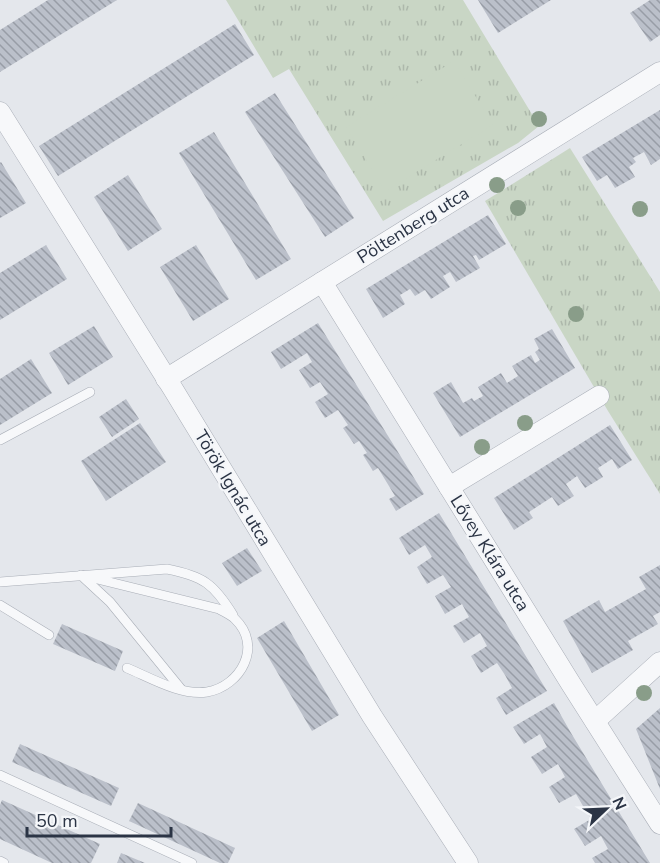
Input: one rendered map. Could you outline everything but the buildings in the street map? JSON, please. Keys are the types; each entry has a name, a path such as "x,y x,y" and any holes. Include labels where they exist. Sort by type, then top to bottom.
{"street":[{"name":"Pöltenberg utca","path":"166,379 660,72"},
{"name":"Török Ignác utca","path":"0,112 6,134 166,379 372,716 468,863"},
{"name":"Lővey Klára utca","path":"322,282 660,824"},
{"path":"449,487 599,396"},
{"path":"595,721 660,662"}],"lane":[{"path":"0,440 90,392"},
{"path":"0,582 167,569 191,573 208,584 222,598 247,639 244,668 228,684 206,692 183,691 127,668"},
{"path":"81,575 219,609 236,620"},
{"path":"81,575 111,602 183,691"},
{"path":"0,605 49,635"},
{"path":"0,775 192,863"}],"green space":[{"path":"226,0 463,0 539,126 518,143 383,221 289,69 273,78"},
{"path":"454,61 493,125 385,191 346,127"},
{"path":"570,148 660,292 660,494 608,411 485,201"}]}
